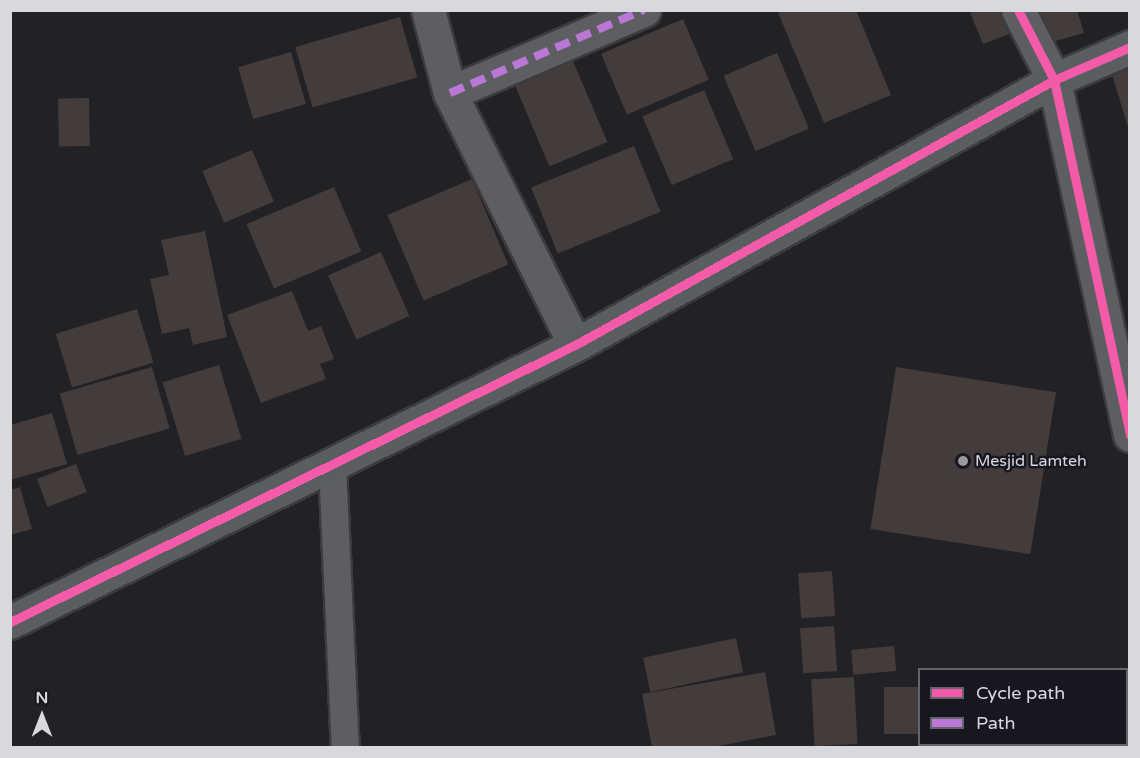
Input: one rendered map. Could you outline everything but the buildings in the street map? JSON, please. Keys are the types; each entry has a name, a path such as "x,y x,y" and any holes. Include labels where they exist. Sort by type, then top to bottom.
{"street":[{"path":"428,10 450,93 575,345"},
{"path":"450,93 644,10"},
{"path":"1018,10 1054,80 1130,435"},
{"path":"10,622 575,345 1054,80 1130,48"}],"lane":[{"path":"332,466 345,747"}],"marked path":[{"path":"450,93 644,10"}],"cycle path":[{"path":"1018,10 1054,80 1130,435"},
{"path":"10,622 575,345 1054,80 1130,47"}],"place":[{"name":"Mesjid Lamteh","path":"963,461"}]}
